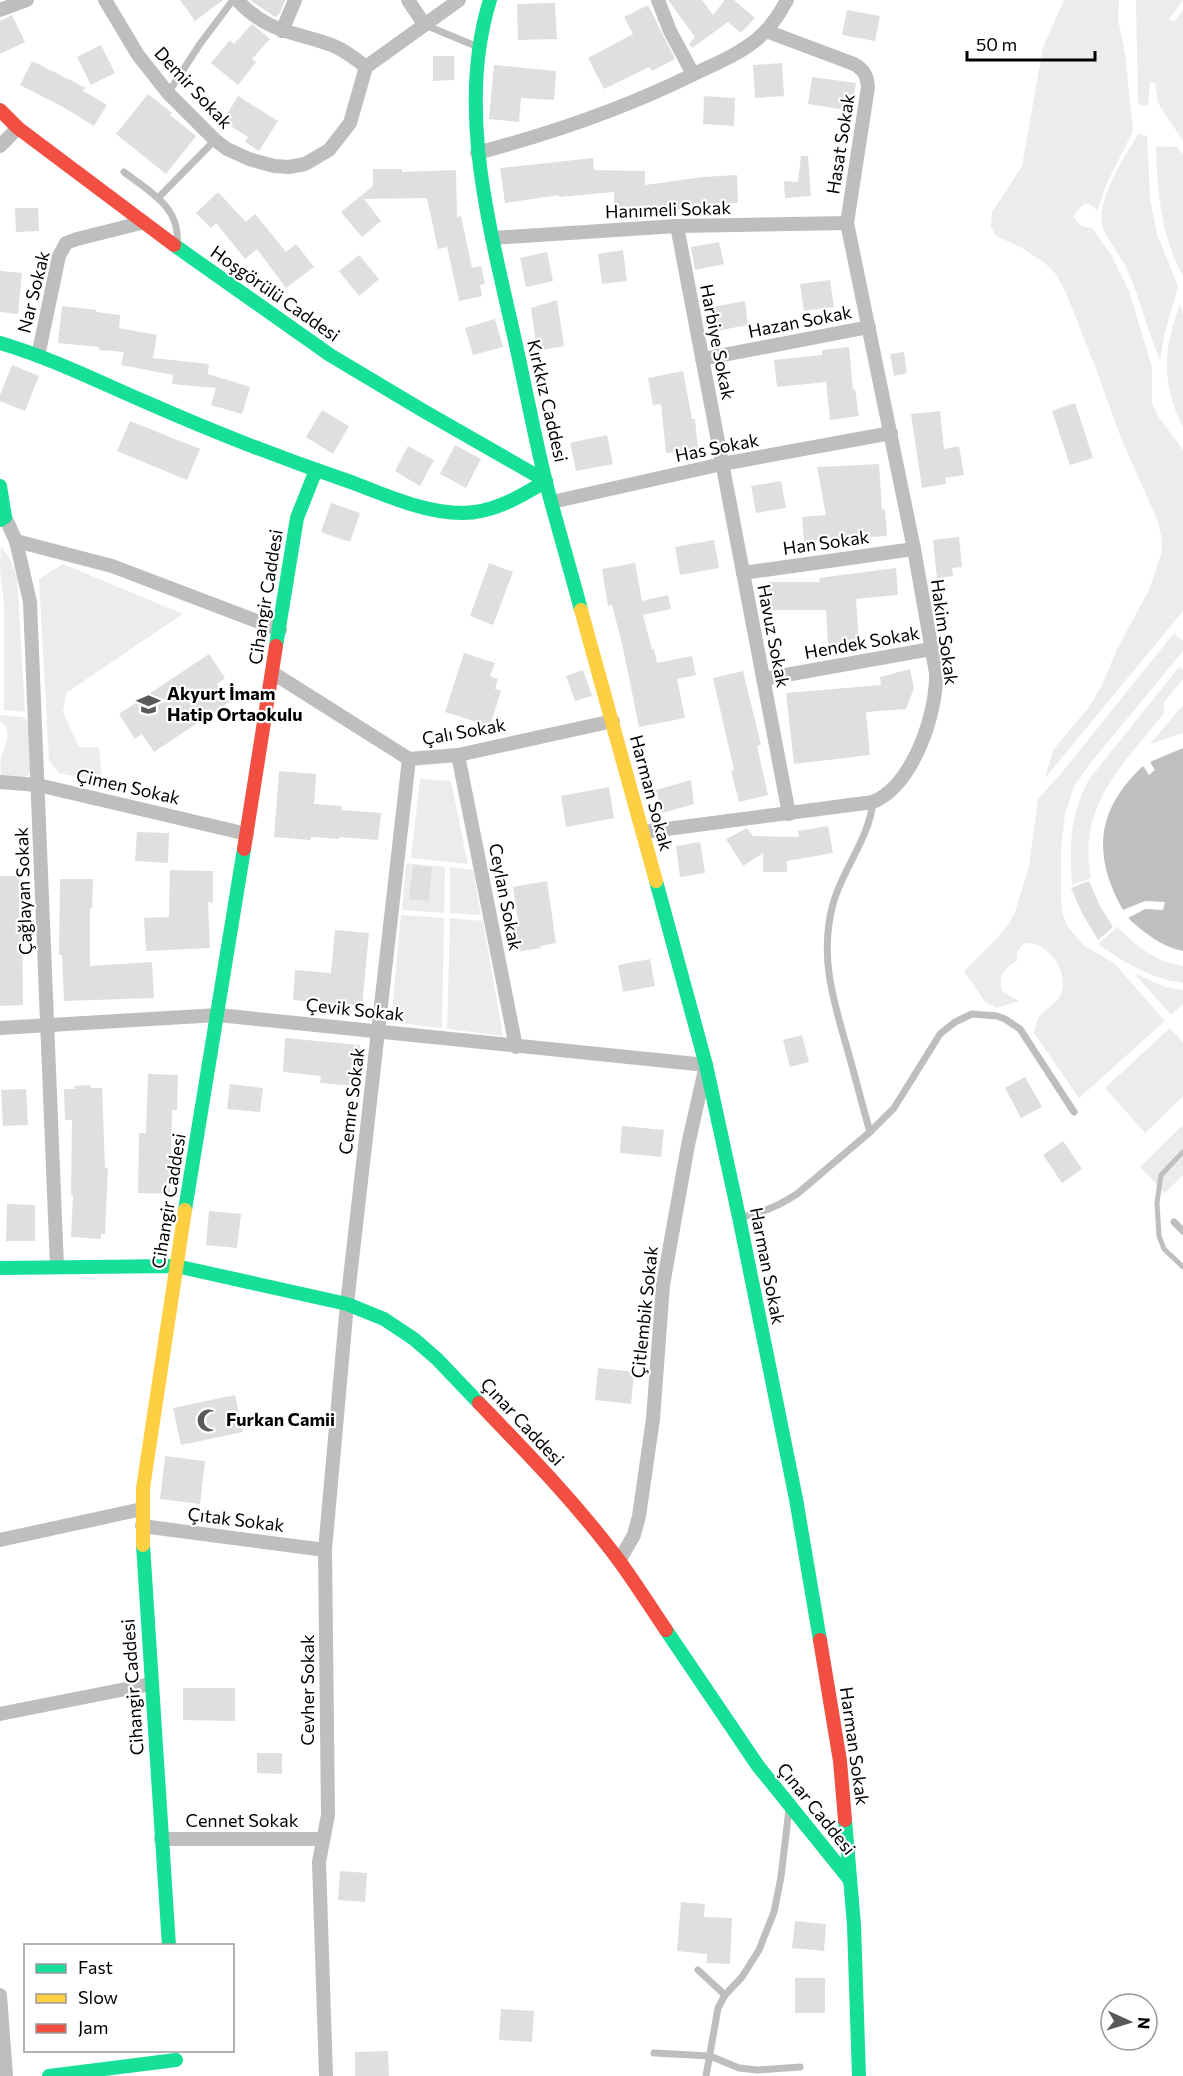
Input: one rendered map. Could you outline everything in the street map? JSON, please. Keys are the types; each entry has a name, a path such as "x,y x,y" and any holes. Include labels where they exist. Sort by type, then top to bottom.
{"street":[{"path":"0,10 27,0"},
{"name":"Demir Sokak","path":"105,0 138,55 168,93 215,140 227,149 249,159 274,166 289,167 305,164 329,150 350,123 366,67"},
{"path":"235,0 251,15 282,31 335,46 366,67 459,0"},
{"path":"282,31 295,0"},
{"path":"408,0 424,24"},
{"name":"Kırkkız Caddesi","path":"0,343 38,356 127,395 315,470 407,501 461,513 486,511 504,506 546,481 492,237 477,153 475,88 485,16 490,0"},
{"path":"658,0 670,31 693,74"},
{"path":"477,153 590,119 658,92 739,52 766,31 776,20 787,0"},
{"name":"Hasat Sokak","path":"766,31 854,64 862,69 867,78 868,87 847,223 869,327"},
{"name":"Hoşgörülü Caddesi","path":"0,110 18,128 141,223 343,363 546,481"},
{"path":"0,146 18,128"},
{"name":"Nar Sokak","path":"38,356 59,256 66,243 77,238 141,223"},
{"name":"Hanımeli Sokak","path":"492,237 676,226 847,223"},
{"name":"Harbiye Sokak","path":"676,226 722,464"},
{"name":"Hazan Sokak","path":"702,359 869,327"},
{"name":"Hakim Sokak","path":"644,832 789,814 873,802 884,798 903,776 927,728 936,688 932,649 869,327"},
{"name":"Has Sokak","path":"552,502 722,464 891,434"},
{"name":"Havuz Sokak","path":"722,464 789,814"},
{"name":"Cihangir Caddesi","path":"169,1944 142,1526 143,1488 176,1266 297,518 315,470"},
{"name":"Harman Sokak","path":"546,481 706,1065 796,1499 840,1761 856,1971 859,2076"},
{"path":"0,486 3,519"},
{"name":"Çağlayan Sokak","path":"3,519 16,541 30,602 57,1267"},
{"path":"16,541 112,566 280,630"},
{"name":"Han Sokak","path":"743,573 914,549"},
{"name":"Hendek Sokak","path":"763,680 932,649"},
{"name":"Çalı Sokak","path":"273,673 409,759 458,755 613,721"},
{"name":"Ceylan Sokak","path":"458,755 516,1047"},
{"name":"Cemre Sokak","path":"347,1304 409,759"},
{"name":"Çimen Sokak","path":"0,783 38,785 247,834"},
{"name":"Çevik Sokak","path":"0,1028 218,1015 706,1065"},
{"name":"Çitlembik Sokak","path":"619,1561 634,1535 639,1516 653,1419 663,1284 688,1145 706,1065"},
{"name":"Çınar Caddesi","path":"0,1268 176,1266 347,1304 390,1322 421,1346 465,1388 563,1491 619,1561 758,1766 850,1880"},
{"name":"Cevher Sokak","path":"326,2076 319,1862 328,1805 325,1550 347,1304"},
{"path":"0,1540 142,1509"},
{"name":"Çıtak Sokak","path":"142,1526 325,1550"},
{"path":"0,1714 151,1684"},
{"name":"Cennet Sokak","path":"161,1839 323,1839"},
{"path":"0,1995 6,2076"},
{"path":"49,2076 176,2055 177,2076"}],"lane":[{"path":"168,93 200,44 235,0"},
{"path":"424,24 480,48"},
{"path":"158,198 215,140"},
{"path":"124,172 158,198 174,217 177,248"},
{"path":"870,1132 830,990 827,956 830,923 837,891 871,818 873,802"},
{"path":"739,1217 769,1210 798,1194 870,1132 894,1108 940,1034 955,1022 972,1014 1005,1018 1020,1029 1074,1112"},
{"path":"1174,1222 1183,1231"},
{"path":"706,2076 718,2008 759,1950 774,1912 782,1877 789,1804"},
{"path":"698,1970 725,1995"},
{"path":"654,2053 710,2056 739,2068 800,2067"}],"shaded area":[{"path":"1064,0 1119,0 1118,19 1125,53 1133,131 1107,183 1097,211 1087,204 1081,207 1073,217 1081,226 1092,228 1112,256 1129,291 1152,367 1152,403 1158,416 1183,450 1183,611 1045,778 1053,750 1089,707 1102,685 1117,649 1149,590 1162,552 1157,519 1121,438 1066,293 1056,274 1044,262 996,236 991,227 992,212 1022,166 1043,47"},
{"path":"1136,0 1183,0 1169,19 1174,22 1183,10 1183,141 1158,103 1155,83 1150,82 1148,105 1140,105 1138,101"},
{"path":"1138,134 1147,136 1150,198 1157,234 1178,286 1160,360 1127,269 1102,224 1102,213 1108,190"},
{"path":"1156,146 1177,147 1183,154 1183,276 1165,230"},
{"path":"1180,304 1183,315 1183,428 1171,396 1167,366 1170,336"},
{"path":"1,547 10,559 17,576 25,712 4,710 4,604 0,569"},
{"path":"63,564 183,614 66,693 63,712 79,747 99,747 102,782 59,773 49,761 39,579"},
{"path":"1174,633 1183,641 1183,651 1088,766 1074,787 1065,814 1061,849 1061,899 1063,916 1068,927 1083,945 1114,963 1165,1021 1079,1098 1034,1033 1039,1017 1057,1000 1062,990 1061,972 1052,956 1040,946 1024,943 1017,952 1017,961 1005,970 1001,977 1003,992 1019,1001 997,1008 985,1002 964,971 998,937 1015,912 1029,866 1038,799"},
{"path":"1179,667 1183,670 1183,679 1164,702 1164,713 1119,769 1097,807 1088,852 1091,878 1072,885 1072,830 1083,791 1090,778"},
{"path":"1183,705 1183,733 1150,744"},
{"path":"0,715 22,717 30,722 31,770 29,775 18,779 1,778 1,758 7,734 5,725 0,722"},
{"path":"1183,748 1183,951 1153,938 1128,918 1145,909 1163,910 1165,902 1145,901 1123,910 1106,870 1103,852 1108,816 1127,783 1143,766 1149,775 1155,770 1150,762"},
{"path":"420,779 451,781 468,864 411,858"},
{"path":"406,863 445,867 444,913 402,910"},
{"path":"450,867 473,870 481,915 450,913"},
{"path":"401,915 444,918 442,1028 391,1022"},
{"path":"450,918 483,921 503,1036 447,1029"},
{"path":"1117,927 1155,957 1183,966 1183,983 1149,974 1098,944"},
{"path":"1134,973 1165,987 1183,990 1183,1004 1171,1015"},
{"path":"1170,1028 1183,1042 1183,1096 1145,1133 1105,1088"},
{"path":"1183,1125 1183,1175 1165,1193 1140,1167"}],"building":[{"path":"180,0 223,0 195,21"},
{"path":"250,0 285,0 280,13 275,17"},
{"path":"668,0 702,0 713,15 725,0 734,0 755,18 741,33 728,22 692,48 689,44 695,37"},
{"path":"555,3 557,39 518,40 517,4"},
{"path":"648,5 675,59 652,71 649,67 604,89 588,58 633,34 624,17"},
{"path":"847,10 880,16 875,41 842,35"},
{"path":"12,15 25,42 0,54 0,21"},
{"path":"252,24 270,39 252,59 256,62 238,85 211,63 230,40 234,44"},
{"path":"101,45 115,73 91,85 77,57"},
{"path":"433,56 454,56 454,80 433,81"},
{"path":"32,61 86,88 82,90 107,105 94,126 20,85"},
{"path":"782,63 784,96 755,98 753,65"},
{"path":"494,65 556,71 554,100 521,98 519,122 489,119"},
{"path":"812,77 856,83 852,111 808,104"},
{"path":"148,94 196,136 166,174 116,134"},
{"path":"238,96 278,121 259,151 245,142 248,137 223,121"},
{"path":"704,96 735,98 734,126 703,124"},
{"path":"801,156 808,156 811,196 785,198 784,181 798,182"},
{"path":"593,158 594,170 645,171 645,185 737,175 738,203 699,205 699,207 663,211 614,210 614,192 559,197 559,195 505,203 500,168"},
{"path":"373,169 402,169 402,172 456,170 457,217 461,216 472,268 481,266 485,284 480,285 482,296 459,301 447,247 438,249 427,198 364,199 381,221 362,237 341,212 373,186"},
{"path":"218,192 246,222 255,214 286,252 296,244 314,267 286,288 257,249 245,259 216,223 211,228 196,213"},
{"path":"15,208 38,208 39,231 16,232"},
{"path":"719,242 724,264 695,270 691,247"},
{"path":"623,250 627,281 602,284 598,254"},
{"path":"547,252 553,281 526,287 520,258"},
{"path":"359,255 379,279 359,296 339,271"},
{"path":"0,271 22,273 18,314 0,312"},
{"path":"830,280 834,307 804,311 800,284"},
{"path":"557,300 564,346 537,351 531,308"},
{"path":"745,301 748,325 716,331 712,307"},
{"path":"62,306 120,315 119,328 157,335 153,358 209,364 208,374 250,387 242,414 211,405 216,388 172,384 173,375 121,365 124,352 58,343"},
{"path":"495,319 503,347 473,355 465,328"},
{"path":"849,347 853,390 855,389 859,416 830,420 826,382 777,387 774,360 822,355 822,350"},
{"path":"904,352 907,373 894,376 890,354"},
{"path":"12,365 39,376 25,411 0,401 0,395"},
{"path":"683,371 692,419 695,419 698,450 666,453 661,404 653,405 648,378"},
{"path":"1075,403 1093,458 1070,465 1052,411"},
{"path":"322,410 349,426 333,454 306,437"},
{"path":"940,411 944,449 959,446 964,475 945,478 946,484 922,488 911,414"},
{"path":"130,421 200,449 187,480 117,451"},
{"path":"607,435 613,464 576,471 570,443"},
{"path":"455,445 481,459 466,488 440,474"},
{"path":"408,446 434,460 420,486 395,471"},
{"path":"879,464 882,510 885,509 887,536 804,541 802,517 826,515 817,467"},
{"path":"781,481 786,508 756,513 751,486"},
{"path":"331,503 360,513 350,542 321,532"},
{"path":"959,537 962,567 952,568 953,576 937,578 933,540"},
{"path":"714,540 719,568 680,575 675,547"},
{"path":"489,563 513,572 493,625 470,616"},
{"path":"635,563 642,601 668,595 671,609 643,615 657,663 692,656 696,675 677,679 685,718 639,727 612,605 608,606 602,569"},
{"path":"896,568 898,595 856,599 859,643 828,645 826,610 768,610 768,582 820,582 819,578"},
{"path":"464,653 495,663 490,676 498,679 495,689 501,691 490,726 445,712"},
{"path":"209,654 225,678 217,684 229,702 154,752 142,734 135,739 119,714"},
{"path":"910,669 914,688 906,709 866,712 870,755 794,764 786,693 881,685 880,677"},
{"path":"583,670 592,696 575,701 566,676"},
{"path":"743,671 761,745 757,746 768,795 739,802 713,678"},
{"path":"279,771 316,774 314,804 342,806 341,810 381,813 378,840 311,837 310,840 274,837"},
{"path":"691,780 694,804 662,813 656,790"},
{"path":"609,787 614,818 566,827 561,796"},
{"path":"828,826 833,853 787,861 787,872 763,872 763,853 743,866 726,839 747,828 753,836 799,837 798,831"},
{"path":"137,832 169,833 168,863 135,861"},
{"path":"700,842 705,873 680,877 676,846"},
{"path":"413,865 432,867 429,901 409,899"},
{"path":"170,870 213,871 213,903 208,902 210,948 146,951 144,918 169,917"},
{"path":"0,876 19,876 23,1005 0,1006"},
{"path":"60,879 93,879 92,908 90,908 90,966 152,962 154,998 64,1001 62,955 59,955"},
{"path":"547,881 556,943 517,952 513,927 519,926 513,887"},
{"path":"1089,881 1100,906 1113,927 1098,940 1071,888"},
{"path":"335,930 369,933 362,1006 293,1000 295,970 331,973"},
{"path":"650,959 655,986 623,992 618,965"},
{"path":"802,1035 809,1062 790,1067 783,1040"},
{"path":"285,1038 360,1045 357,1086 320,1083 321,1076 283,1072"},
{"path":"148,1074 178,1075 177,1110 172,1110 170,1194 138,1193 139,1133 146,1133"},
{"path":"1025,1077 1042,1107 1021,1118 1005,1088"},
{"path":"230,1084 263,1088 260,1112 227,1109"},
{"path":"90,1085 91,1088 102,1088 105,1168 108,1168 105,1234 101,1234 101,1239 71,1237 72,1120 65,1120 64,1089"},
{"path":"26,1089 28,1125 3,1126 1,1090"},
{"path":"622,1126 664,1130 661,1157 620,1153"},
{"path":"1063,1141 1082,1169 1062,1183 1043,1155"},
{"path":"7,1204 35,1205 35,1241 6,1241"},
{"path":"209,1211 241,1214 237,1248 206,1245"},
{"path":"598,1368 634,1372 631,1404 595,1400"},
{"name":"Furkan Camii","path":"235,1395 243,1432 181,1445 173,1408"},
{"path":"165,1456 205,1461 200,1504 160,1499"},
{"path":"183,1688 235,1688 235,1721 183,1720"},
{"path":"257,1753 282,1753 282,1774 257,1773"},
{"path":"340,1871 367,1873 365,1902 338,1900"},
{"path":"681,1902 705,1904 704,1917 732,1918 730,1964 707,1963 707,1954 677,1951"},
{"path":"795,1921 826,1924 824,1951 792,1948"},
{"path":"795,1978 825,1978 825,2013 795,2013"},
{"path":"501,2009 534,2011 532,2042 499,2040"},
{"path":"388,2051 389,2076 355,2076 355,2052"}],"waterway":[{"path":"1183,1152 1161,1175 1157,1203 1159,1236 1164,1249 1183,1267"}],"traffic: fast":[{"path":"490,0 480,41 476,83 476,126 480,168 495,253 542,465 581,610"},
{"path":"174,245 330,355 546,481"},
{"path":"0,343 56,363 247,444 390,497 433,510 462,513 485,510 516,498 546,481"},
{"path":"276,646 297,518 316,470"},
{"path":"0,486 5,517 0,520"},
{"path":"185,1210 244,849"},
{"path":"656,881 706,1065 739,1217 796,1499 820,1640"},
{"path":"0,1268 176,1266 347,1304 384,1319 414,1339 437,1359 479,1403"},
{"path":"143,1545 169,1944"},
{"path":"666,1630 758,1766 850,1880"},
{"path":"845,1820 854,1925 859,2076"},
{"path":"49,2076 176,2060"}],"traffic: slow":[{"path":"581,610 656,881"},
{"path":"143,1545 143,1488 185,1210"}],"traffic: jam":[{"path":"0,110 18,128 174,245"},
{"path":"244,849 276,646"},
{"path":"479,1403 587,1520 620,1562 666,1630"},
{"path":"820,1640 840,1761 845,1820"}],"place":[{"name":"Akyurt İmam Hatip Ortaokulu","path":"149,704"},
{"name":"Furkan Camii","path":"208,1420"}]}
